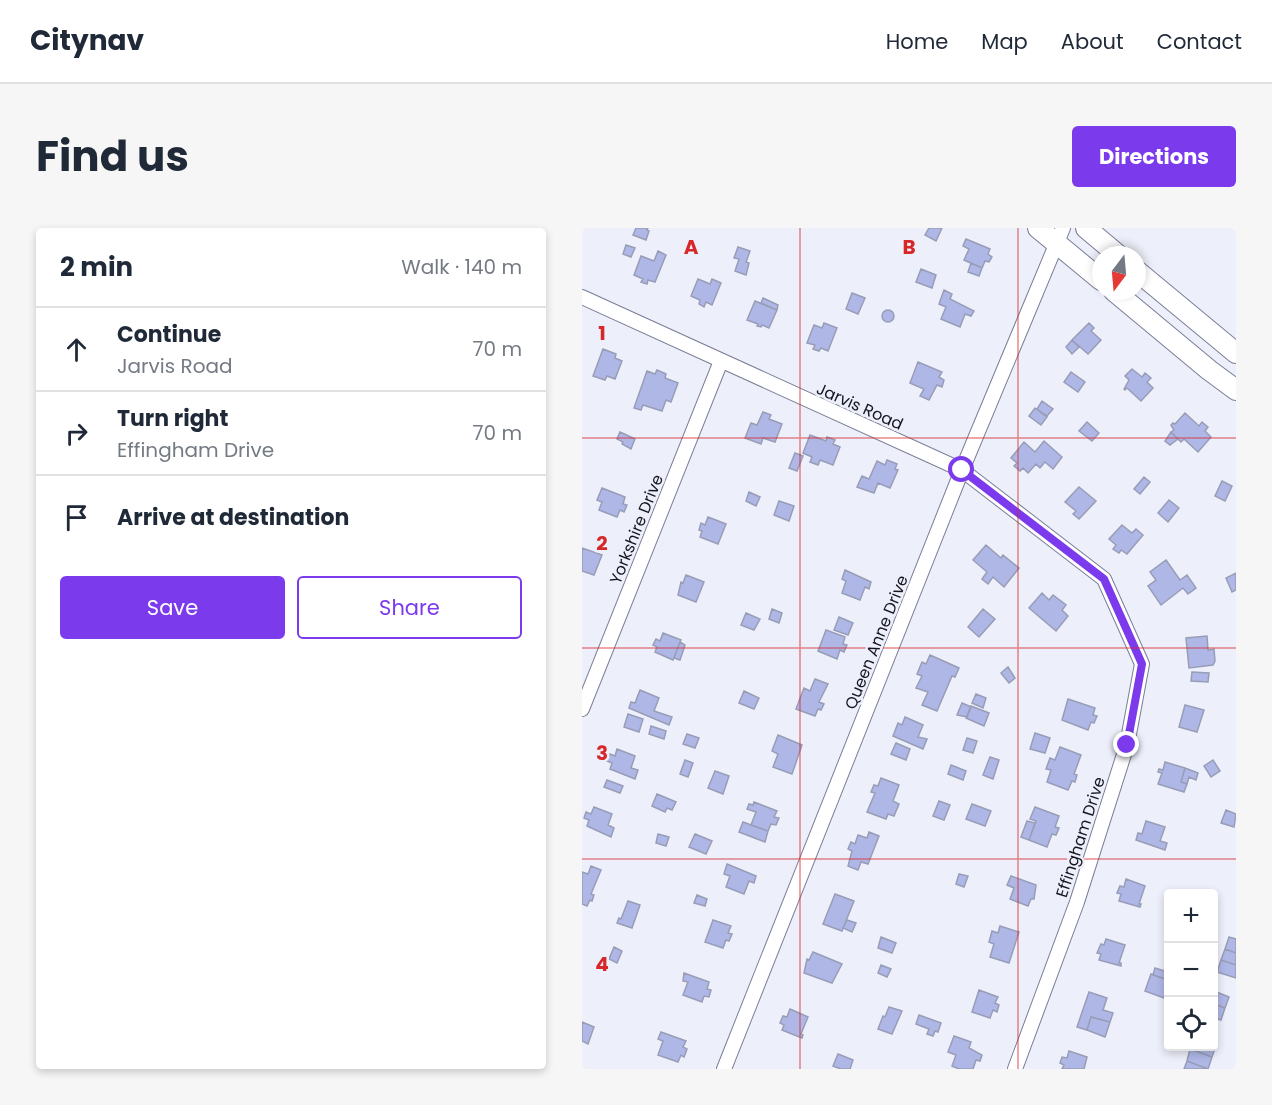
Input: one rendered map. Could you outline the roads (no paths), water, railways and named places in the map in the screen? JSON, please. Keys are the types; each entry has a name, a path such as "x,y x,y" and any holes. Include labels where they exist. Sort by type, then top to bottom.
{"main road":[{"path":"1038,228 1060,236 1092,270"},
{"path":"1086,228 1107,246"},
{"path":"1146,278 1236,353"},
{"path":"1125,300 1236,390"}],"street":[{"name":"Queen Anne Drive","path":"724,1069 962,470 1060,236"},
{"name":"Jarvis Road","path":"582,297 962,470 1104,579"},
{"name":"Yorkshire Drive","path":"582,709 722,361"},
{"name":"Effingham Drive","path":"1015,1069 1077,903 1127,745 1142,664 1104,579"}]}
